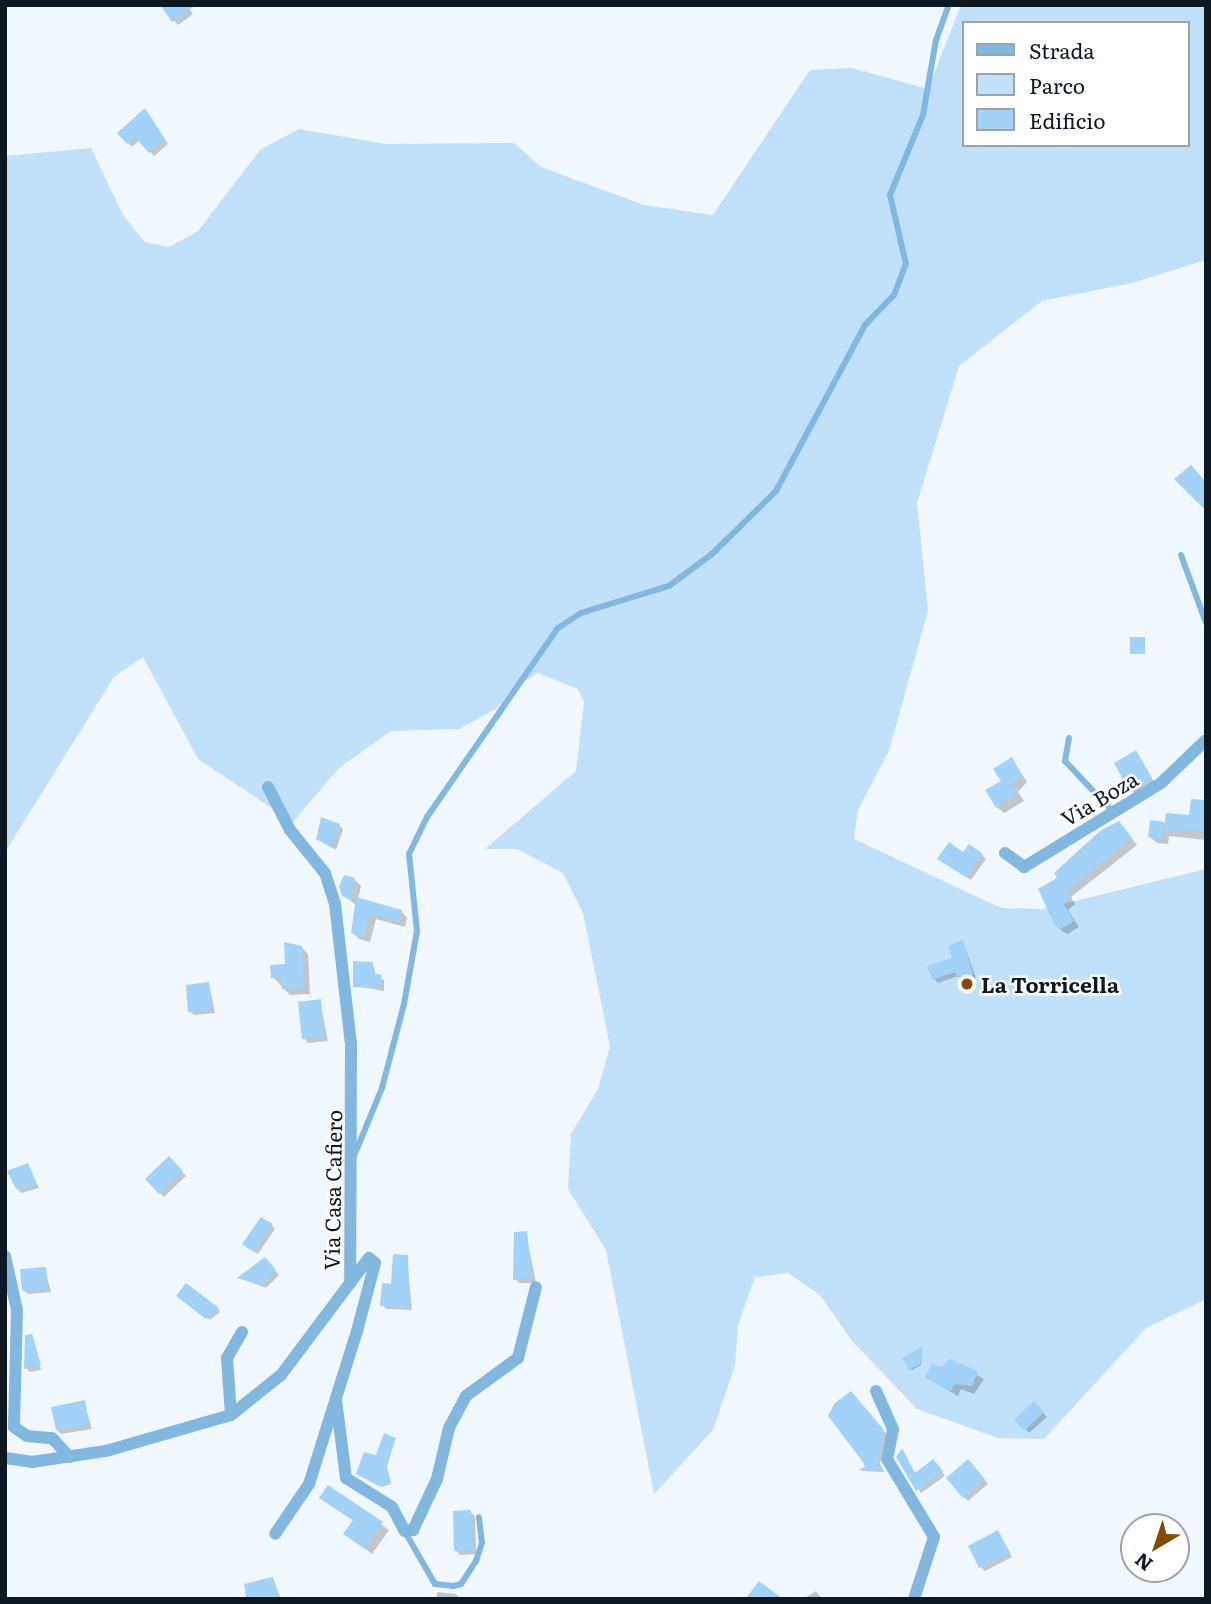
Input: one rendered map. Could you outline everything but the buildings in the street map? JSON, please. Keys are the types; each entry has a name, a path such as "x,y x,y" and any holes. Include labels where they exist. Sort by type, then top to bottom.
{"street":[{"name":"Via Boza","path":"1005,853 1024,867 1161,783 1206,740"},
{"name":"Via Casa Cafiero","path":"268,787 290,830 325,873 335,904 351,1044 354,1157 350,1283"},
{"path":"5,1256 17,1310 14,1427 27,1436 52,1438 70,1457"},
{"name":"Via Casa Cafiero","path":"275,1534 309,1484 375,1264 369,1258 350,1283"},
{"path":"5,1458 32,1462 70,1457 231,1415 281,1375 350,1283"},
{"path":"336,1399 346,1478 392,1507 405,1531 414,1530 422,1518 449,1428 466,1395 518,1357 536,1287"},
{"path":"231,1415 227,1358 242,1332"},
{"path":"876,1391 893,1429 887,1459 934,1537 914,1599"}],"lane":[{"path":"354,1157 382,1087 404,1004 417,930 409,854 427,817 558,628 581,613 669,586 712,554 776,491 865,325 894,295 906,264 890,195 923,115 936,40 949,5"},
{"path":"1181,555 1206,623"},
{"path":"1069,737 1065,761 1113,812"},
{"path":"405,1531 435,1584 453,1586 461,1584 476,1561 482,1543 479,1517"}],"green space":[{"path":"961,5 1206,5 1206,260 1132,283 1042,301 959,366 917,503 928,611 889,751 858,810 854,839 1001,908 1042,909 1206,869 1206,1299 1146,1328 1044,1439 998,1438 917,1409 852,1341 820,1295 788,1273 755,1277 738,1325 735,1365 713,1430 654,1494 606,1250 568,1189 571,1134 598,1089 610,1046 583,913 563,873 517,849 485,849 576,771 584,702 578,689 538,673 515,687 496,709 459,729 391,731 339,768 293,822 198,759 143,657 114,677 5,852 5,156 91,148 123,215 145,242 169,247 198,231 260,150 299,129 385,144 514,143 541,167 644,205 713,215 810,70 852,68 928,89"}],"place":[{"name":"La Torricella","path":"967,984"}]}
